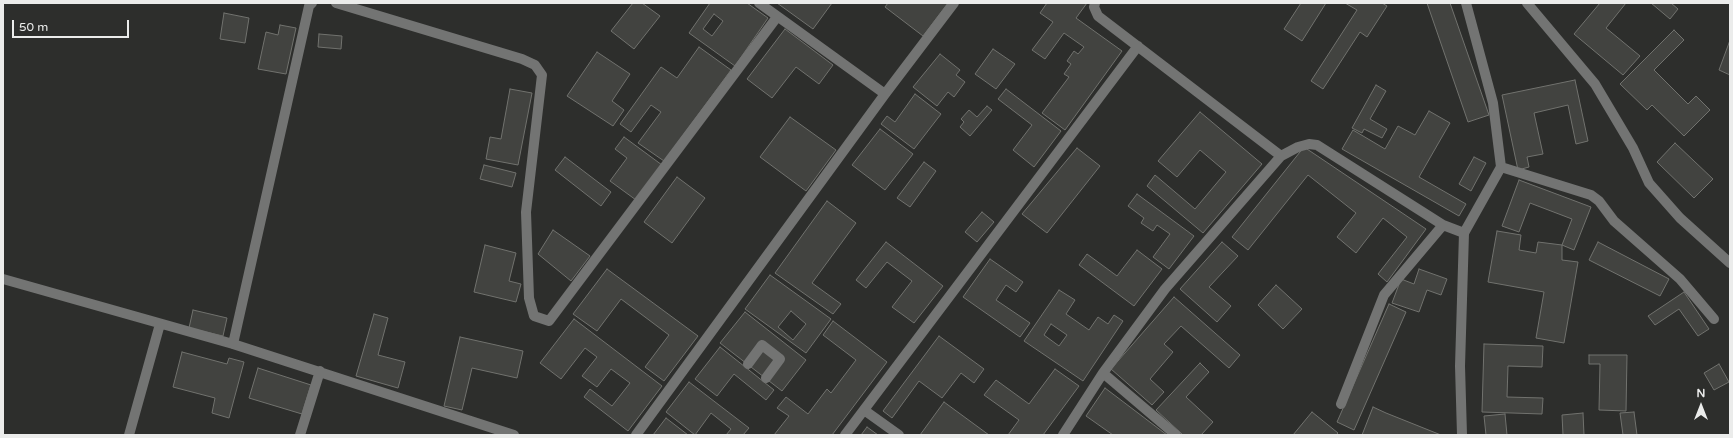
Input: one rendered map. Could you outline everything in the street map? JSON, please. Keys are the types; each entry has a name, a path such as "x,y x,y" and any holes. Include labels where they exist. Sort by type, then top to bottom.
{"street":[{"path":"233,344 307,14 309,6 312,3"},
{"path":"336,3 522,58 534,65 542,75 526,212 529,298 534,316 549,321 777,17"},
{"path":"759,3 884,94"},
{"path":"636,435 884,94 954,3"},
{"path":"1095,3 1094,7 1098,16 1281,156"},
{"path":"1462,435 1460,366 1464,233 1501,167 1493,102 1466,3"},
{"path":"1527,3 1595,84 1633,148 1649,183 1680,218 1730,262"},
{"path":"845,435 1138,46"},
{"path":"1063,435 1103,373 1165,289 1281,156 1298,147 1309,144 1317,146 1443,225 1464,233"},
{"path":"1501,167 1591,195 1599,201 1614,221 1680,279 1714,319"},
{"path":"1341,404 1384,295 1443,225"},
{"path":"3,279 233,344 514,435"},
{"path":"129,435 160,324"},
{"path":"748,364 762,346 780,359 766,378"},
{"path":"300,435 320,371"},
{"path":"1103,373 1176,435"},
{"path":"864,410 899,435"}],"building":[{"path":"633,3 642,3 660,16 634,49 611,31"},
{"path":"710,3 747,3 768,18 735,66 689,33","holes":["714,14 723,21 712,36 703,29"]},
{"path":"777,3 832,3 813,29"},
{"path":"888,3 948,3 923,36 885,7"},
{"path":"1047,3 1087,3 1076,18 1122,51 1065,130 1042,113 1069,77 1064,74 1071,64 1067,61 1074,51 1078,54 1084,47 1064,33 1045,59 1032,50 1053,22 1040,13"},
{"path":"1301,3 1326,3 1302,41 1284,29"},
{"path":"1345,3 1382,3 1387,6 1367,37 1360,32 1323,89 1311,81 1357,10"},
{"path":"1427,3 1450,3 1489,115 1468,122"},
{"path":"1600,3 1626,3 1606,28 1640,56 1623,75 1574,34"},
{"path":"1651,3 1671,3 1678,9 1670,19"},
{"path":"224,13 249,18 245,43 220,39"},
{"path":"280,25 296,28 286,74 258,69 266,32 278,35"},
{"path":"785,29 833,65 819,84 796,67 772,98 747,79"},
{"path":"1674,30 1684,40 1654,70 1688,104 1696,96 1710,110 1684,136 1652,105 1647,110 1620,84"},
{"path":"319,34 342,36 341,49 318,47"},
{"path":"1729,43 1730,44 1730,75 1719,70"},
{"path":"699,47 731,70 664,161 638,143 661,112 651,105 631,132 620,124 661,67 677,78"},
{"path":"993,49 1015,64 996,89 975,74"},
{"path":"597,52 630,74 612,101 624,110 613,126 567,96"},
{"path":"940,54 960,70 956,75 965,82 954,97 948,92 937,106 913,87"},
{"path":"1575,80 1588,141 1576,144 1568,105 1534,113 1543,154 1527,157 1529,167 1518,170 1502,95"},
{"path":"1376,85 1386,91 1370,119 1387,129 1382,138 1364,129 1362,133 1352,128"},
{"path":"510,89 532,93 518,165 486,159 490,137 501,139"},
{"path":"1006,89 1061,131 1034,167 1013,150 1032,125 998,99"},
{"path":"915,94 941,114 914,149 881,124 887,116 895,122"},
{"path":"987,106 992,110 970,136 960,127 964,122 961,119 969,110 977,117"},
{"path":"1429,111 1450,123 1419,177 1466,204 1459,216 1342,149 1353,130 1385,149 1398,126 1415,135"},
{"path":"1200,112 1262,164 1203,233 1147,186 1155,175 1195,209 1226,172 1200,150 1177,177 1158,161"},
{"path":"790,117 836,150 806,191 760,157"},
{"path":"880,129 913,154 885,190 852,165"},
{"path":"624,137 662,165 636,200 610,181 627,158 615,149"},
{"path":"1675,143 1713,179 1694,198 1657,162"},
{"path":"1304,147 1426,229 1387,282 1378,274 1407,237 1383,218 1356,253 1337,237 1356,213 1308,175 1248,250 1232,237"},
{"path":"1077,148 1100,166 1047,233 1022,214"},
{"path":"565,157 611,192 601,206 555,170"},
{"path":"1474,157 1486,163 1471,191 1459,184"},
{"path":"924,162 936,171 910,207 897,198"},
{"path":"484,165 516,173 512,187 480,179"},
{"path":"677,177 705,198 672,243 644,222"},
{"path":"1519,180 1591,207 1574,250 1562,245 1572,219 1530,203 1519,232 1502,226"},
{"path":"1137,194 1194,236 1169,269 1153,257 1170,234 1157,225 1153,231 1141,223 1144,218 1128,206"},
{"path":"827,201 856,223 812,283 841,304 833,314 775,273"},
{"path":"982,212 994,222 977,242 965,232"},
{"path":"553,230 590,256 571,281 538,254"},
{"path":"1497,231 1521,235 1519,250 1536,253 1538,242 1562,245 1562,260 1578,262 1564,343 1536,338 1544,292 1488,282"},
{"path":"886,242 943,286 914,323 892,307 912,281 887,262 866,288 856,280"},
{"path":"1222,242 1238,256 1209,287 1231,306 1217,322 1180,289"},
{"path":"1598,242 1669,279 1660,296 1589,260"},
{"path":"485,245 516,253 509,281 521,284 516,302 474,292"},
{"path":"1137,250 1162,269 1134,306 1079,265 1087,254 1117,276"},
{"path":"990,259 1023,282 1016,292 1006,285 996,300 1030,323 1020,337 963,297"},
{"path":"607,269 698,336 664,381 645,367 669,335 621,299 597,331 573,314"},
{"path":"1419,269 1447,279 1441,295 1427,290 1419,312 1392,303 1401,279 1414,284"},
{"path":"770,275 831,319 806,353 745,309","holes":["791,311 806,324 793,340 778,327"]},
{"path":"1276,285 1302,309 1283,329 1258,305"},
{"path":"1059,290 1075,300 1066,314 1089,330 1098,317 1108,324 1114,315 1123,321 1083,381 1024,341","holes":["1051,324 1067,335 1059,346 1044,335"]},
{"path":"1684,292 1709,329 1698,336 1679,309 1655,325 1648,316"},
{"path":"1174,297 1240,355 1229,368 1181,326 1164,344 1173,352 1150,379 1164,392 1152,405 1111,369"},
{"path":"1389,304 1406,312 1354,430 1337,422"},
{"path":"193,310 227,318 223,336 189,328"},
{"path":"745,312 806,360 782,391 720,343"},
{"path":"374,314 388,318 378,355 405,362 398,388 356,376"},
{"path":"574,319 662,386 628,431 584,397 590,389 612,406 630,383 611,369 597,387 582,376 597,357 585,348 561,379 540,363"},
{"path":"833,321 887,362 832,435 774,435 789,416 777,408 786,397 808,414 827,389 831,393 856,360 823,335"},
{"path":"939,336 984,369 974,383 961,373 942,398 919,381 892,418 883,411"},
{"path":"460,337 523,351 517,378 472,368 462,410 444,406"},
{"path":"1484,344 1543,346 1542,367 1508,366 1507,397 1543,398 1542,414 1482,412"},
{"path":"720,347 774,390 766,400 734,374 717,396 695,379"},
{"path":"182,352 227,364 229,358 244,362 229,418 212,413 215,398 173,387"},
{"path":"1589,355 1627,355 1626,411 1599,410 1600,364 1589,364"},
{"path":"1200,363 1209,372 1186,397 1213,422 1201,435 1183,435 1156,410"},
{"path":"1719,364 1729,382 1714,390 1704,373"},
{"path":"258,368 311,385 302,414 249,398"},
{"path":"1055,369 1079,386 1043,435 1008,435 1019,420 984,395 996,380 1029,404"},
{"path":"689,382 749,428 743,435 726,435 731,429 711,413 695,435 666,412"},
{"path":"1105,388 1167,435 1113,435 1086,416"},
{"path":"944,402 989,435 920,435"},
{"path":"1373,407 1386,413 1441,435 1362,435"},
{"path":"1312,412 1338,433 1336,435 1293,435"},
{"path":"1634,412 1637,435 1623,435 1620,413"},
{"path":"1583,413 1584,435 1563,435 1562,415"},
{"path":"1505,414 1507,435 1486,435 1484,416"},
{"path":"666,418 688,435 653,435"},
{"path":"867,427 878,435 861,435"}]}
